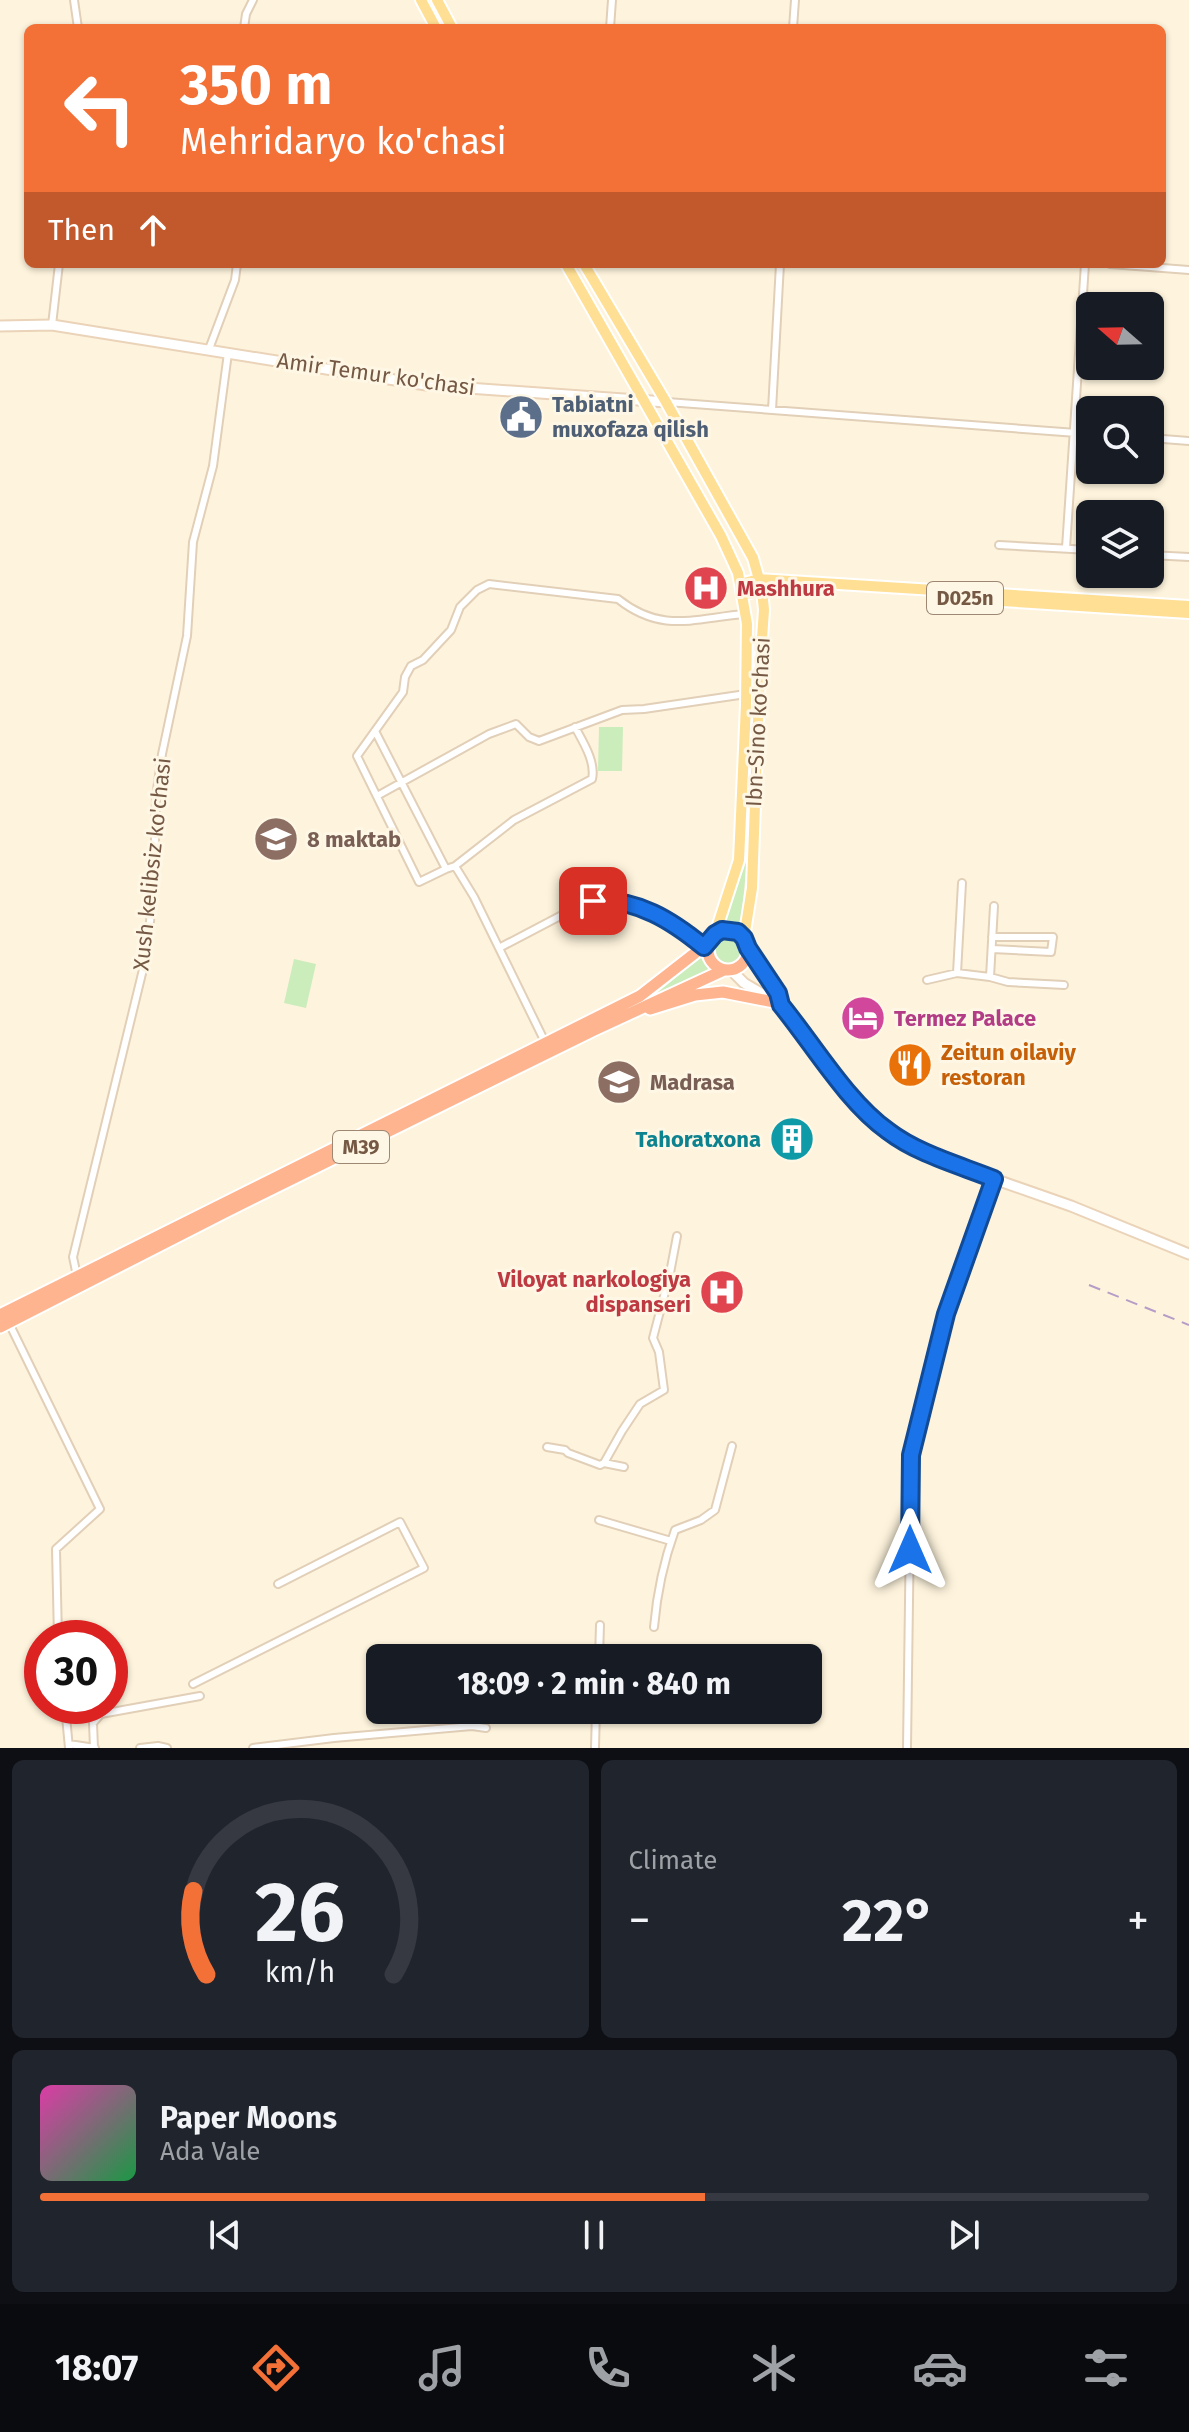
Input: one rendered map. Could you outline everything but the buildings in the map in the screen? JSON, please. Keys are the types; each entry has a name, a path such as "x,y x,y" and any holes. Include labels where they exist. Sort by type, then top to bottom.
{"highway":[{"path":"730,929 746,943 744,962 727,970 716,967 707,952 709,941 722,930 730,929"},
{"name":"M39","path":"3,1322 77,1276 640,996 709,941"},
{"name":"M39","path":"3,1322 558,1047 727,970"},
{"path":"642,1010 658,1008 695,995 723,992 780,1004"}],"main road":[{"path":"421,0 434,24"},
{"path":"437,0 450,24"},
{"name":"Ibn-Sino ko'chasi","path":"568,268 721,536 741,590 745,614 746,694 739,860 709,941"},
{"name":"Ibn-Sino ko'chasi","path":"586,268 753,558 760,584 764,610 752,888 746,943"},
{"name":"Amir Temur ko'chasi","path":"0,326 52,325 426,385 666,402"},
{"name":"D025n","path":"760,584 1189,613"},
{"name":"D025n","path":"741,590 760,584 1189,606"},
{"path":"746,943 778,993 780,1004"},
{"path":"727,970 780,1004 839,1079 886,1130 912,1145 994,1179 1071,1206 1189,1254"}],"street":[{"path":"74,0 77,24"},
{"path":"245,24 253,0"},
{"path":"610,24 612,0"},
{"path":"793,24 795,0"},
{"path":"52,325 59,268"},
{"path":"209,349 235,280 236,268"},
{"path":"772,410 780,268"},
{"path":"1066,548 1085,268"},
{"path":"1163,268 1189,270"},
{"name":"Xush kelibsiz ko'chasi","path":"77,1276 73,1257 147,953 154,879 156,797 187,636 193,542 213,466 228,353"},
{"name":"Amir Temur ko'chasi","path":"666,402 1074,433"},
{"path":"1164,439 1189,441"},
{"path":"999,545 1076,549"},
{"path":"1164,556 1189,557"},
{"path":"575,727 588,750 594,775 592,779 514,820 455,866 419,882 357,756 403,692 405,677 411,666 423,660 451,630 460,607 477,590 489,584 618,599 633,610 658,620 682,622 745,614"},
{"path":"377,796 489,734 516,724 529,737 539,741 622,710 746,694"},
{"path":"375,731 446,869"},
{"path":"455,866 474,897 545,1042"},
{"path":"957,973 962,883"},
{"path":"499,948 583,904 608,901 661,915 709,941"},
{"path":"990,977 994,906"},
{"path":"992,937 1053,937 1051,952 992,949"},
{"path":"927,980 957,973 1008,982 1064,985"},
{"path":"907,1748 911,1455 946,1314 994,1179"},
{"path":"604,1463 640,1404 664,1390 659,1352 653,1338 677,1236"},
{"path":"3,1322 100,1509 56,1549 58,1620"},
{"path":"654,1627 657,1591 675,1530 701,1520 715,1510 732,1446"},
{"path":"547,1447 565,1450 600,1465 624,1467"},
{"path":"599,1520 671,1541"},
{"path":"193,1684 416,1576 424,1568 400,1522 278,1584"},
{"path":"599,1644 600,1625"},
{"path":"67,1724 69,1746 95,1748 93,1723 101,1714 200,1696"},
{"path":"595,1748 596,1724"},
{"path":"253,1748 472,1726 486,1728"},
{"path":"140,1748 167,1748"}],"green space":[{"path":"599,727 623,727 622,771 598,771"},
{"path":"747,859 741,923 726,920"},
{"path":"729,937 738,941 742,950 738,959 729,963 720,959 716,950 720,941"},
{"path":"700,957 710,971 657,993"},
{"path":"294,959 316,964 306,1008 284,1003"}],"railway":[{"path":"1089,1285 1189,1325"}],"place":[{"name":"Tabiatni muxofaza qilish","path":"521,417"},
{"name":"Mashhura","path":"706,588"},
{"name":"8 maktab","path":"276,839"},
{"name":"Termez Palace","path":"863,1018"},
{"name":"Zeitun oilaviy restoran","path":"910,1065"},
{"name":"Madrasa","path":"619,1082"},
{"name":"Tahoratxona","path":"792,1139"},
{"name":"Viloyat narkologiya dispanseri","path":"722,1292"}],"route":[{"path":"593,901 608,901 655,912 704,947 722,930 738,932 778,993 781,1005 876,1121 912,1145 994,1179 946,1314 911,1455 910,1550"}]}
